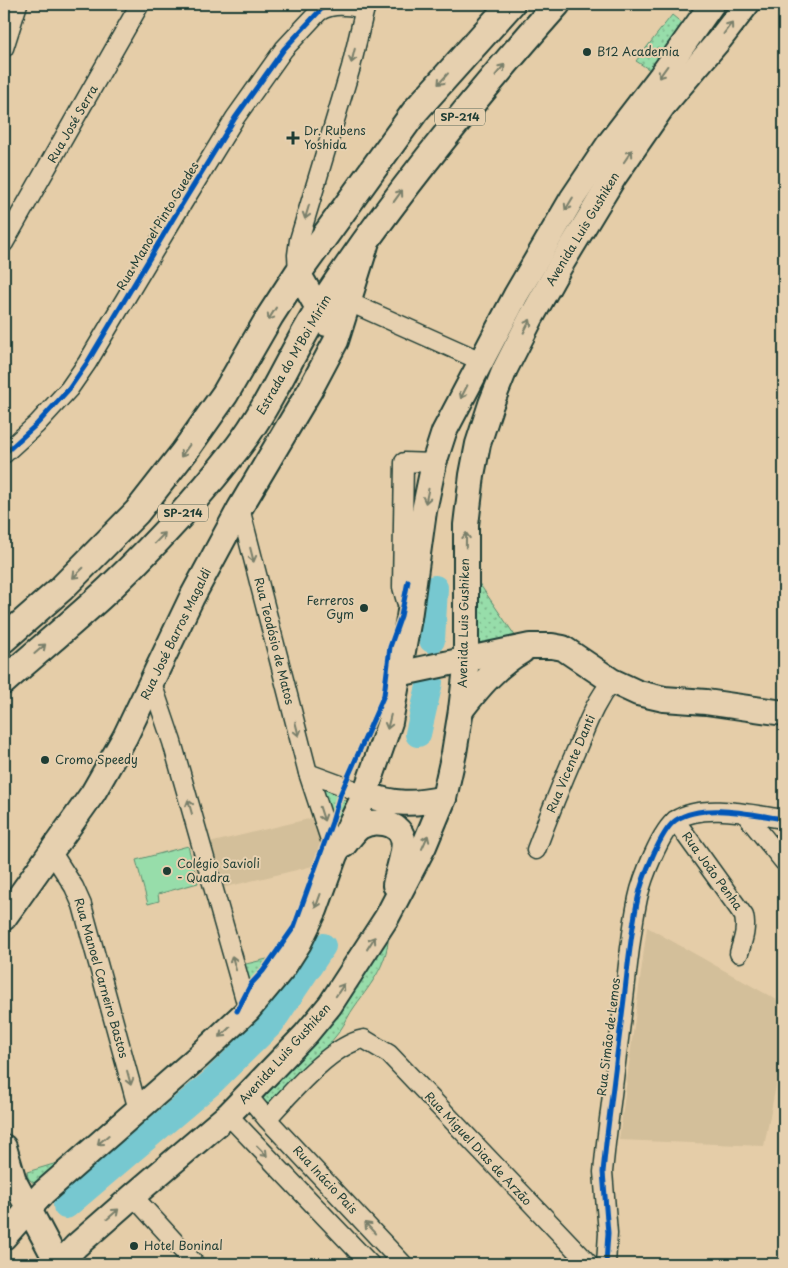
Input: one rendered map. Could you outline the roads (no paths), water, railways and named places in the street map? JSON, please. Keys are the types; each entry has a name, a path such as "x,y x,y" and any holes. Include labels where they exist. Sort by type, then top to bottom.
{"main road":[{"name":"SP-214","path":"4,639 61,589 137,512 184,452 224,394 298,273 416,110 511,4"},
{"name":"Estrada do M'Boi Mirim","path":"4,681 110,588 161,537 240,445 319,308 369,235 444,136 557,4"},
{"name":"Avenida Luis Gushiken","path":"4,1237 43,1193 198,1057 248,1010 283,968 299,943 315,910 335,855 365,794 390,722 409,618 424,511 434,462 444,432 516,295 572,199 611,141 661,76 712,4"},
{"name":"Avenida Luis Gushiken","path":"58,1264 76,1246 248,1096 306,1034 330,1005 387,917 424,846 444,798 461,710 466,659 466,525 478,444 491,404 505,369 531,318 560,266 614,178 663,106 747,4"},
{"name":"Rua José Barros Magaldi","path":"4,918 93,794 125,737 192,597 240,508 310,390 336,341 369,235"},
{"path":"298,273 336,341"},
{"path":"461,710 486,679 499,667 530,646"},
{"path":"398,674 530,646 552,646 563,648 612,681 638,693 664,699 706,702 784,713"},
{"path":"365,794 384,800 410,804 444,798"},
{"path":"335,855 360,828 370,823 385,823 394,826 402,836 403,848 387,917"},
{"path":"4,1147 14,1181 27,1209 58,1264"}],"street":[{"path":"4,48 18,4"},
{"name":"Rua José Serra","path":"4,242 140,4"},
{"name":"Rua Manoel Pinto Guedes","path":"4,454 37,424 69,389 87,364 235,118 284,49 323,7 339,5 365,6"},
{"path":"298,273 297,255 299,240 351,67 365,6"},
{"path":"349,302 472,357 480,364"},
{"name":"Rua Teodósio de Matos","path":"240,508 308,774 335,855"},
{"name":"Rua Vicente Danti","path":"536,850 591,714 600,696 612,681"},
{"path":"152,683 172,742 248,1010"},
{"path":"308,774 365,794"},
{"path":"675,820 702,811 720,811 784,819"},
{"path":"746,815 784,862"},
{"name":"Rua João Penha","path":"675,820 744,916 746,923 745,935 739,953"},
{"name":"Rua Simão de Lemos","path":"606,1264 608,1233 603,1172 638,896 650,862 666,832 675,820"},
{"name":"Rua Manoel Carneiro Bastos","path":"51,851 74,887 82,905 138,1110"},
{"name":"Rua Miguel Dias de Arzão","path":"267,1119 324,1061 344,1046 355,1040 364,1039 389,1054 589,1264"},
{"name":"Rua Inácio Pais","path":"248,1096 267,1119 403,1264"},
{"name":"Rua Inácio Pais","path":"228,1115 370,1264"},
{"path":"133,1196 195,1264"}],"waterway":[{"path":"432,640 435,588"},
{"path":"418,734 430,682"},
{"path":"66,1206 211,1083 271,1024 323,946"}],"place":[{"name":"B12 Academia","path":"587,52"},
{"name":"Dr. Rubens Yoshida","path":"293,138"},
{"name":"Ferreros Gym","path":"364,608"},
{"name":"Cromo Speedy","path":"45,760"},
{"name":"Colégio Savioli - Quadra","path":"167,871"},
{"name":"Hotel Boninal","path":"134,1246"}]}
